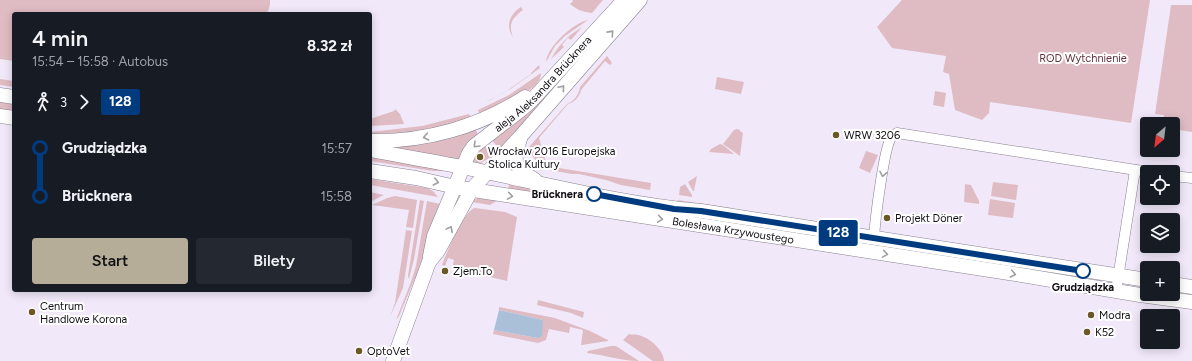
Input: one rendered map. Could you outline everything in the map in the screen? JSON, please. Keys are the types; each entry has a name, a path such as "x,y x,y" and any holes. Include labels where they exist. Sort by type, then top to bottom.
{"main road":[{"name":"aleja Aleksandra Brücknera","path":"429,262 434,236 469,154 474,146 522,109 624,0"},
{"name":"aleja Aleksandra Brücknera","path":"429,262 438,251 472,189 520,137 640,0"},
{"path":"372,141 427,137 463,128 505,110 547,83"},
{"path":"0,95 12,97"},
{"path":"0,116 12,118"},
{"path":"520,137 515,153 517,165 522,172 540,184"},
{"name":"Bolesława Krzywoustego","path":"372,150 464,167 540,184 674,209 701,211 1140,279"},
{"name":"Bolesława Krzywoustego","path":"372,171 456,187 1192,302"},
{"path":"393,361 429,262"},
{"path":"1180,285 1192,287"}],"street":[{"path":"874,238 881,181 888,146 892,136 897,133 1140,171"},
{"path":"1116,291 1135,170"},
{"path":"1180,177 1192,178"}],"green space":[{"path":"0,0 270,0 268,12 12,12 12,61 0,59"},
{"path":"572,0 603,0 592,13 575,8 570,4 573,1"},
{"name":"ROD Wytchnienie","path":"902,0 1150,0 1131,123 990,102 989,113 982,120 955,110 949,74 943,72 946,56 892,48 877,27"},
{"path":"1171,5 1192,5 1192,132 1180,130 1180,117 1164,117 1164,115 1155,114"},
{"path":"521,7 523,10 516,16 511,25 513,37 509,29 510,20 514,13"},
{"path":"588,20 565,36 555,46 546,62 547,56 562,36 575,26"},
{"path":"609,25 500,150 491,139"},
{"path":"582,27 571,40 568,38 562,45 564,47 551,59 564,41"},
{"path":"607,56 612,63 610,65 605,61 581,90 576,99 568,104 539,138 547,166 651,183 650,190 621,185 579,174 544,169 533,157 529,147 567,104 576,97 579,93 580,87"},
{"path":"539,65 540,68 506,91 531,74"},
{"path":"541,73 539,81 534,87 511,101 480,116 478,110 509,95"},
{"path":"717,77 744,82 741,94 715,89"},
{"path":"0,79 12,81 12,87 0,85"},
{"path":"935,91 946,93 944,107 933,105"},
{"path":"0,100 12,102 12,114 0,112"},
{"path":"395,109 400,114 404,124 372,126 372,118 394,111"},
{"path":"469,114 472,119 444,128 372,136 372,132 422,126"},
{"path":"475,128 478,135 461,160 373,145"},
{"path":"737,129 743,133 740,156 723,144 734,130"},
{"path":"484,144 493,156 479,164 473,162 475,154"},
{"path":"720,144 734,154 709,152 711,149"},
{"path":"866,151 878,155 870,173 859,168"},
{"path":"372,156 448,171 433,171 372,161"},
{"path":"697,176 694,191 693,191 688,182"},
{"path":"372,179 427,188 433,191 438,197 372,185"},
{"path":"993,182 1018,185 1016,200 991,196"},
{"path":"509,184 602,203 508,191"},
{"path":"685,184 692,197 679,195 680,187"},
{"path":"965,184 971,185 979,204 964,202"},
{"path":"372,192 384,195 372,201"},
{"path":"395,196 417,200 413,228 406,227 409,210 372,205"},
{"path":"479,197 498,198 497,201 490,205 471,202"},
{"path":"990,199 1015,203 1013,218 988,215"},
{"path":"420,200 424,201 409,279 408,276"},
{"path":"677,200 732,208 731,210 680,203"},
{"path":"427,201 440,204 423,262 396,320 416,266"},
{"path":"475,208 505,212 517,217 507,281 452,268 454,260 448,258 445,266 442,265 461,224 466,216"},
{"path":"406,230 412,231 403,288 390,317 395,303"},
{"path":"538,300 584,312 583,318 571,313 537,305"},
{"path":"499,307 555,318 590,331 608,341 581,345 583,330 570,327 569,333 549,329 546,340 538,343 493,334 494,330 538,338 543,320 499,310"},
{"path":"629,334 642,336 651,341 659,348 664,361 653,361 623,340"},
{"path":"616,346 639,361 587,353 588,351"}],"water":[{"path":"499,310 543,320 542,336 538,338 494,330"}],"bus line":[{"name":"128","path":"594,194 674,209 701,211 1083,271"}],"place":[{"name":"WRW 3206","path":"836,135"},
{"name":"Wrocław 2016 Europejska Stolica Kultury","path":"480,157"},
{"name":"Brücknera","path":"594,194"},
{"name":"Projekt Döner","path":"887,218"},
{"name":"Zjem.To","path":"445,271"},
{"name":"Grudziądzka","path":"1083,271"},
{"name":"Centrum Handlowe Korona","path":"32,312"},
{"name":"Modra","path":"1091,315"},
{"name":"K52","path":"1087,332"},
{"name":"OptoVet","path":"359,351"}]}
